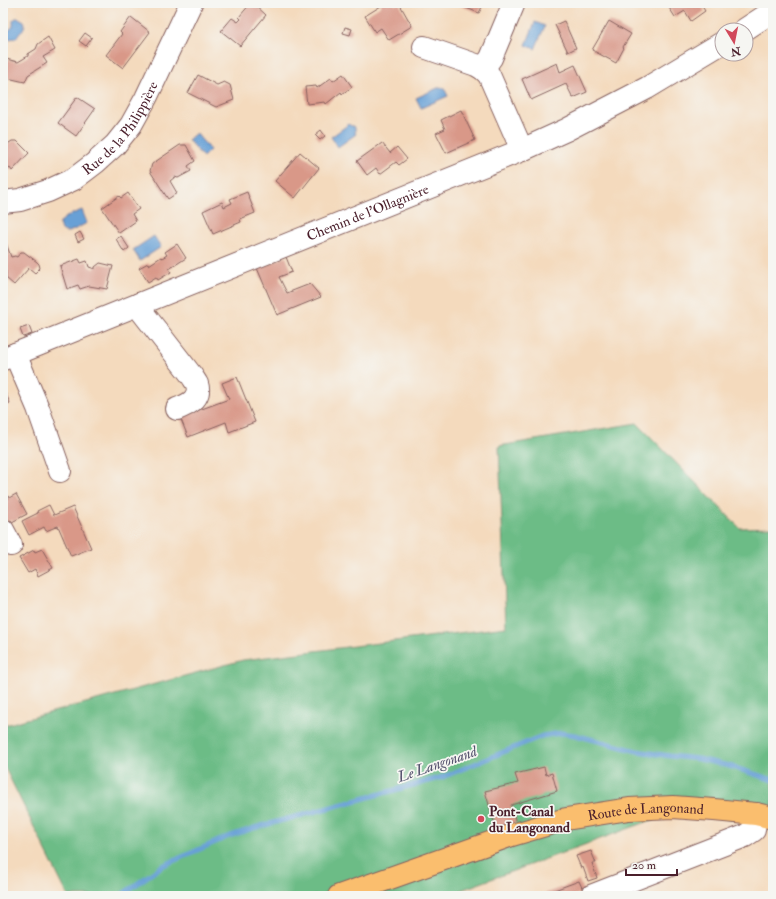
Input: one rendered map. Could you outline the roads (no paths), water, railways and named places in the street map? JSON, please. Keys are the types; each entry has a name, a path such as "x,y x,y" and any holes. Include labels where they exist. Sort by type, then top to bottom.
{"main road":[{"name":"Route de Langonand","path":"338,896 512,835 566,819 629,809 672,807 764,816"}],"street":[{"name":"Rue de la Philippière","path":"3,202 20,200 48,191 74,179 115,145 131,125 146,98 191,3"},
{"path":"483,69 491,58 514,3"},
{"path":"754,24 773,12"},
{"path":"424,47 476,65 489,75 522,150"},
{"name":"Chemin de l'Ollagnière","path":"9,357 522,150 566,130 647,88 714,48"},
{"path":"139,304 143,313 197,384 196,398 190,403 177,409"},
{"path":"9,357 38,408 60,471"},
{"path":"591,896 745,836 754,830 764,816"}],"water":[{"path":"16,18 24,21 25,25 16,38 9,39 7,38 6,33 12,28 13,20"},
{"path":"535,22 545,26 535,49 526,45"},
{"path":"440,87 444,88 448,96 421,108 416,98"},
{"path":"349,124 354,126 356,134 338,147 331,137"},
{"path":"196,133 210,150 203,157 188,140"},
{"path":"82,210 87,223 69,232 64,232 61,229 60,223 70,215"},
{"path":"154,236 161,247 140,261 133,250"}],"waterway":[{"name":"Le Langonand","path":"120,896 162,866 227,837 254,828 443,777 542,736 561,733 575,735 637,751 699,759 729,766 773,780"}],"place":[{"name":"Pont-Canal du Langonand","path":"481,819"}]}
